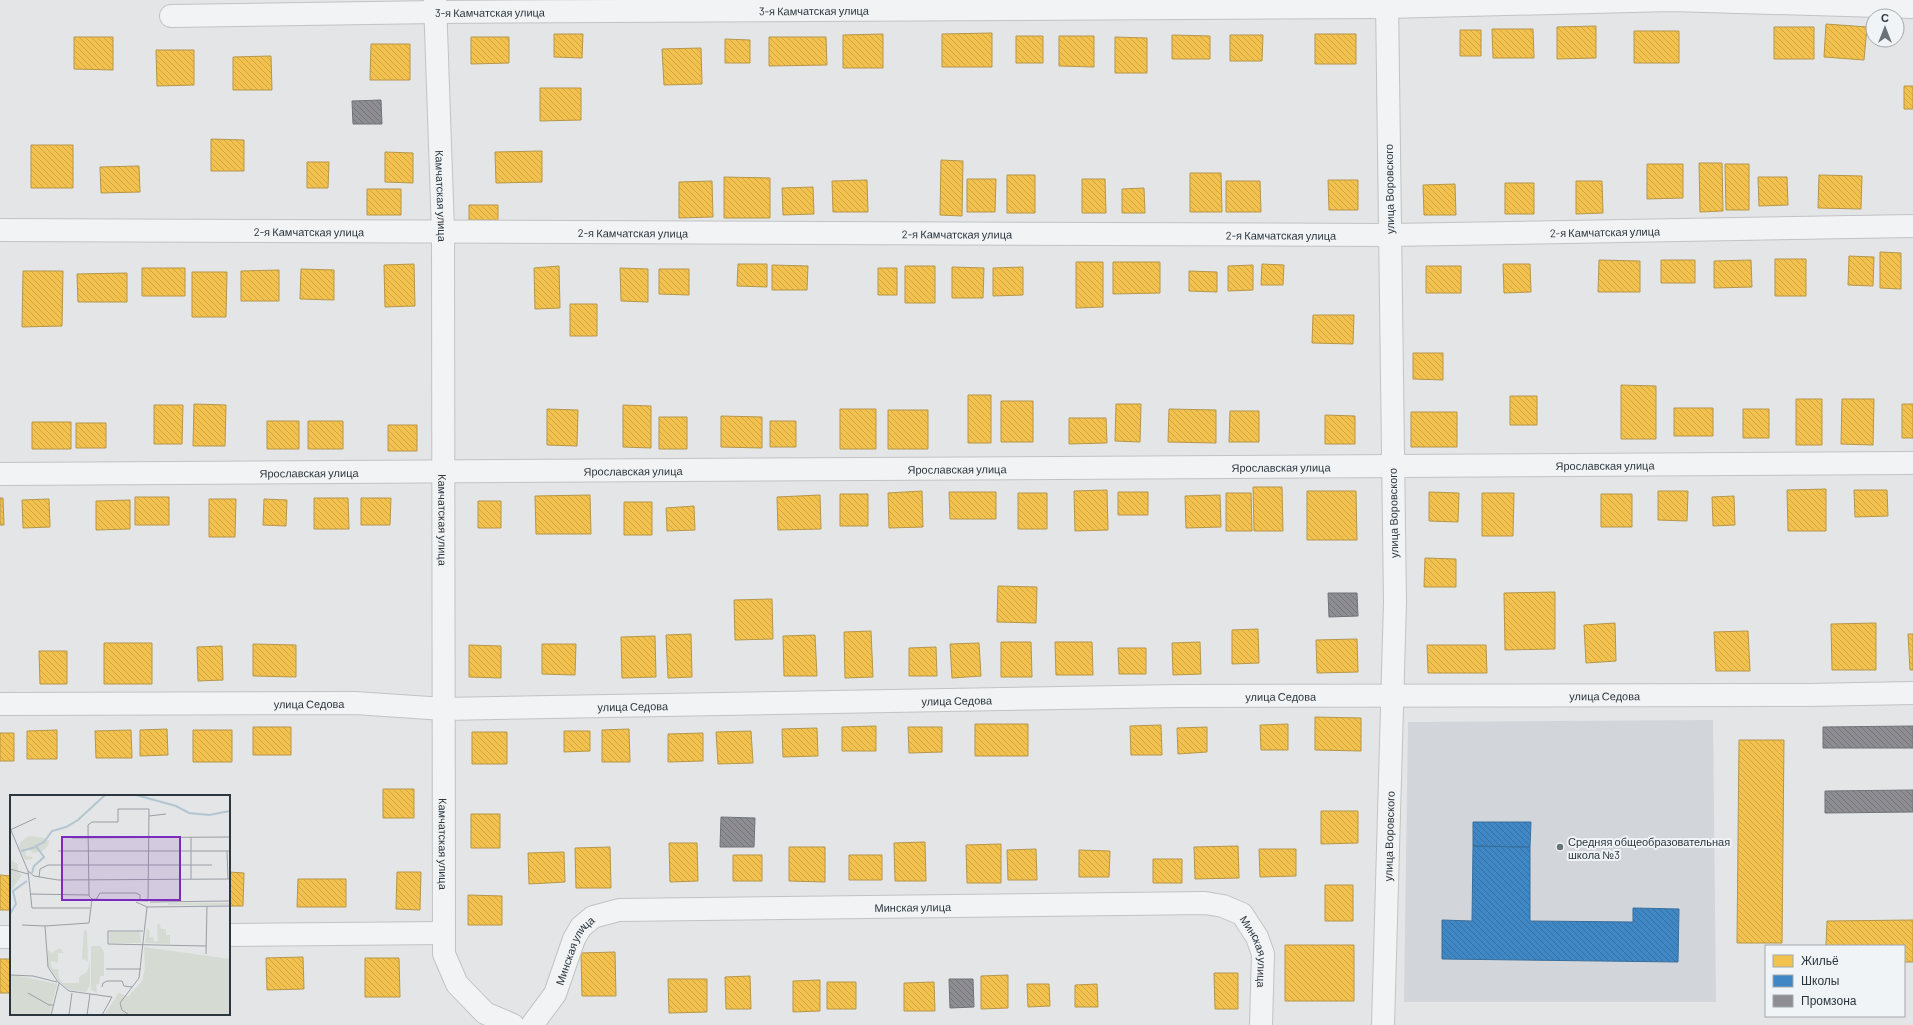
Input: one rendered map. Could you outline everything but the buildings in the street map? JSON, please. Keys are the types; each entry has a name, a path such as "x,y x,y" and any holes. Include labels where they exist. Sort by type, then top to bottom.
{"street":[{"name":"3-я Камчатская улица","path":"171,16 436,6 1387,3 1671,0 1913,7"},
{"name":"улица Воровского","path":"1383,1025 1394,602 1387,3"},
{"name":"Камчатская улица","path":"436,6 443,232 444,954 457,984 482,1019"},
{"name":"2-я Камчатская улица","path":"0,230 1389,236 1913,226"},
{"name":"Ярославская улица","path":"0,474 1913,463"},
{"name":"улица Седова","path":"0,704 355,703 444,709 1178,696 1808,695 1913,693"},
{"name":"Минская улица","path":"532,1025 555,994 574,939 580,927 593,916 619,910 1205,903 1223,906 1242,914 1258,937 1263,954 1261,1025"},
{"path":"230,935 444,933"},
{"path":"482,1019 513,1025"}],"shaded area":[{"name":"Средняя общеобразовательная школа №3","path":"1713,720 1716,1002 1404,1002 1408,722"}],"place":[{"name":"Средняя общеобразовательная школа №3","path":"1560,847"}]}
